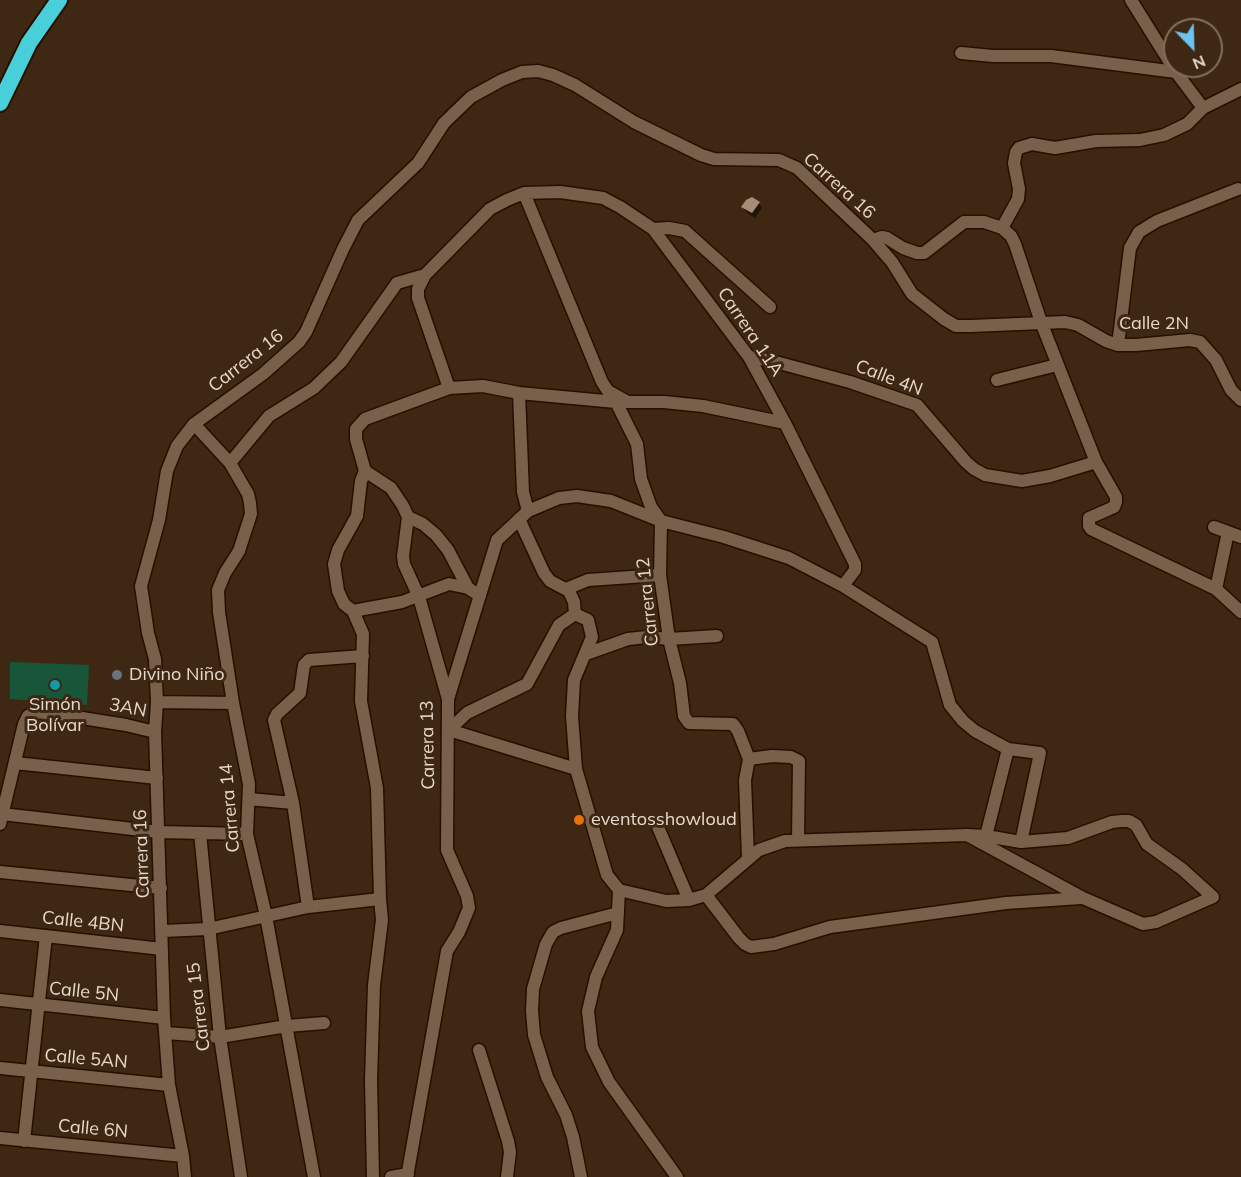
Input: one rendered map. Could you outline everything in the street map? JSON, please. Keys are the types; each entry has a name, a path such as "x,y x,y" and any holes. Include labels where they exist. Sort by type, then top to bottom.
{"highway":[{"path":"0,103 28,43 59,0"}],"street":[{"path":"1131,0 1163,51"},
{"path":"961,54 1051,56 1163,70"},
{"name":"Carrera 16","path":"185,1177 169,1085 164,1018 155,732 157,702 155,659 148,633 141,586 159,519 167,471 177,446 194,424 263,374 299,342 306,332 358,220 418,163 444,123 471,97 502,80 522,72 538,71 553,75 575,85 634,122 701,155 714,159 779,160 797,168 873,240 892,262 912,294 927,308 956,326 1041,322"},
{"path":"1180,78 1203,108"},
{"path":"1002,228 1018,200 1019,189 1014,163 1019,148 1025,145 1055,148 1096,141 1140,140 1156,137 1187,124 1203,108 1241,89"},
{"path":"1118,345 1130,248 1139,232 1157,221 1239,192 1238,179 1241,176"},
{"name":"Carrera 11A","path":"524,193 560,192 603,198 653,229 749,357 785,423 855,564 855,570 843,586"},
{"path":"449,388 418,297 418,289 425,275 490,210 524,193"},
{"name":"Carrera 12","path":"524,193 602,382 608,391 621,401 637,444 641,479 651,507 661,521 660,574 669,639 680,683 684,716 689,723 733,724 749,759"},
{"path":"873,240 887,237 903,249 924,253 964,222 984,222 1002,228 1011,236 1041,322 1096,462 1116,497 1113,508 1089,518 1089,526 1216,589 1241,612"},
{"path":"653,229 669,228 685,231 770,306"},
{"path":"230,463 268,416 314,388 341,362 397,283 425,275"},
{"name":"Calle 2N","path":"1041,322 1065,322 1078,325 1118,345 1190,340 1200,342 1216,360 1231,390 1241,400"},
{"name":"Calle 4N","path":"749,357 850,382 917,405 966,462 985,475 1022,481 1050,476 1096,462"},
{"path":"997,380 1058,365"},
{"path":"373,1177 371,1068 374,985 382,920 377,788 362,701 363,634 353,611 344,604 338,591 334,564 338,550 357,516 361,481 365,471 356,439 356,429 359,423 365,418 449,388 483,386 519,393 703,406 785,423"},
{"path":"519,393 523,515 544,573 550,581 569,591 574,602 575,614"},
{"name":"Carrera 14","path":"194,424 230,463 248,494 251,514 239,551 225,573 218,590 219,612 233,703 248,774 247,834 266,916 314,1177"},
{"path":"365,471 391,488 408,517 423,524 436,535 448,550 468,588"},
{"path":"448,699 497,540 523,515 559,498 577,496 611,501 661,521 724,537 789,558 843,586 932,642 950,705 963,721 1008,749 1040,753 1021,842"},
{"name":"Carrera 13","path":"407,1176 447,951 459,932 469,908 467,896 447,850 448,699 419,597 404,560 408,517"},
{"path":"1214,527 1241,537"},
{"path":"1216,589 1228,532"},
{"path":"566,589 588,580 660,574"},
{"path":"353,611 419,597 449,584 468,588 480,596"},
{"path":"575,614 588,620 592,637 574,676 572,717 576,769 607,876 619,890 666,901 689,900 706,895 729,877 748,857 770,845 798,840 967,835 1021,842 1068,838 1112,822 1129,821 1138,828 1147,844 1182,869 1212,897 1156,922 1143,924 1083,898 967,835"},
{"path":"449,730 467,714 526,684 559,625 575,614"},
{"path":"586,654 628,639 717,636"},
{"path":"308,907 292,803 276,738 275,717 300,693 304,664 309,660 363,656"},
{"path":"157,702 233,703"},
{"name":"3AN","path":"1,819 24,724 28,716 34,712 126,725 155,732"},
{"path":"449,730 576,769"},
{"path":"986,836 1008,749"},
{"path":"748,857 745,780 749,759 772,756 791,757 799,761 798,840"},
{"path":"15,764 157,778"},
{"path":"249,799 292,803"},
{"path":"1,819 159,832 247,834"},
{"path":"658,827 689,900"},
{"name":"Carrera 15","path":"200,833 220,1037 241,1177"},
{"path":"0,872 161,888"},
{"path":"619,890 614,939 596,977 588,1011 592,1047 609,1082 677,1177"},
{"path":"706,895 739,938 751,946 774,944 830,927 1006,903 1083,898"},
{"path":"163,931 208,928 308,907 380,899"},
{"path":"581,1177 566,1115 547,1077 534,1035 533,989 546,944 553,932 618,913"},
{"name":"Calle 4BN","path":"0,930 162,949"},
{"path":"24,1141 46,936"},
{"name":"Calle 5N","path":"0,1000 164,1018"},
{"path":"166,1034 220,1037 287,1026 324,1023"},
{"path":"480,1050 508,1141 507,1177"},
{"name":"Calle 5AN","path":"0,1068 169,1085"},
{"name":"Calle 6N","path":"0,1137 183,1156"},
{"path":"391,1177 407,1176"}],"green space":[{"path":"10,662 89,665 87,705 10,699"}],"building":[{"path":"752,197 760,202 752,213 741,207 746,200"}],"place":[{"name":"Divino Niño","path":"117,675"},
{"name":"Simón Bolívar","path":"55,685"},
{"name":"eventosshowloud","path":"579,820"}]}
